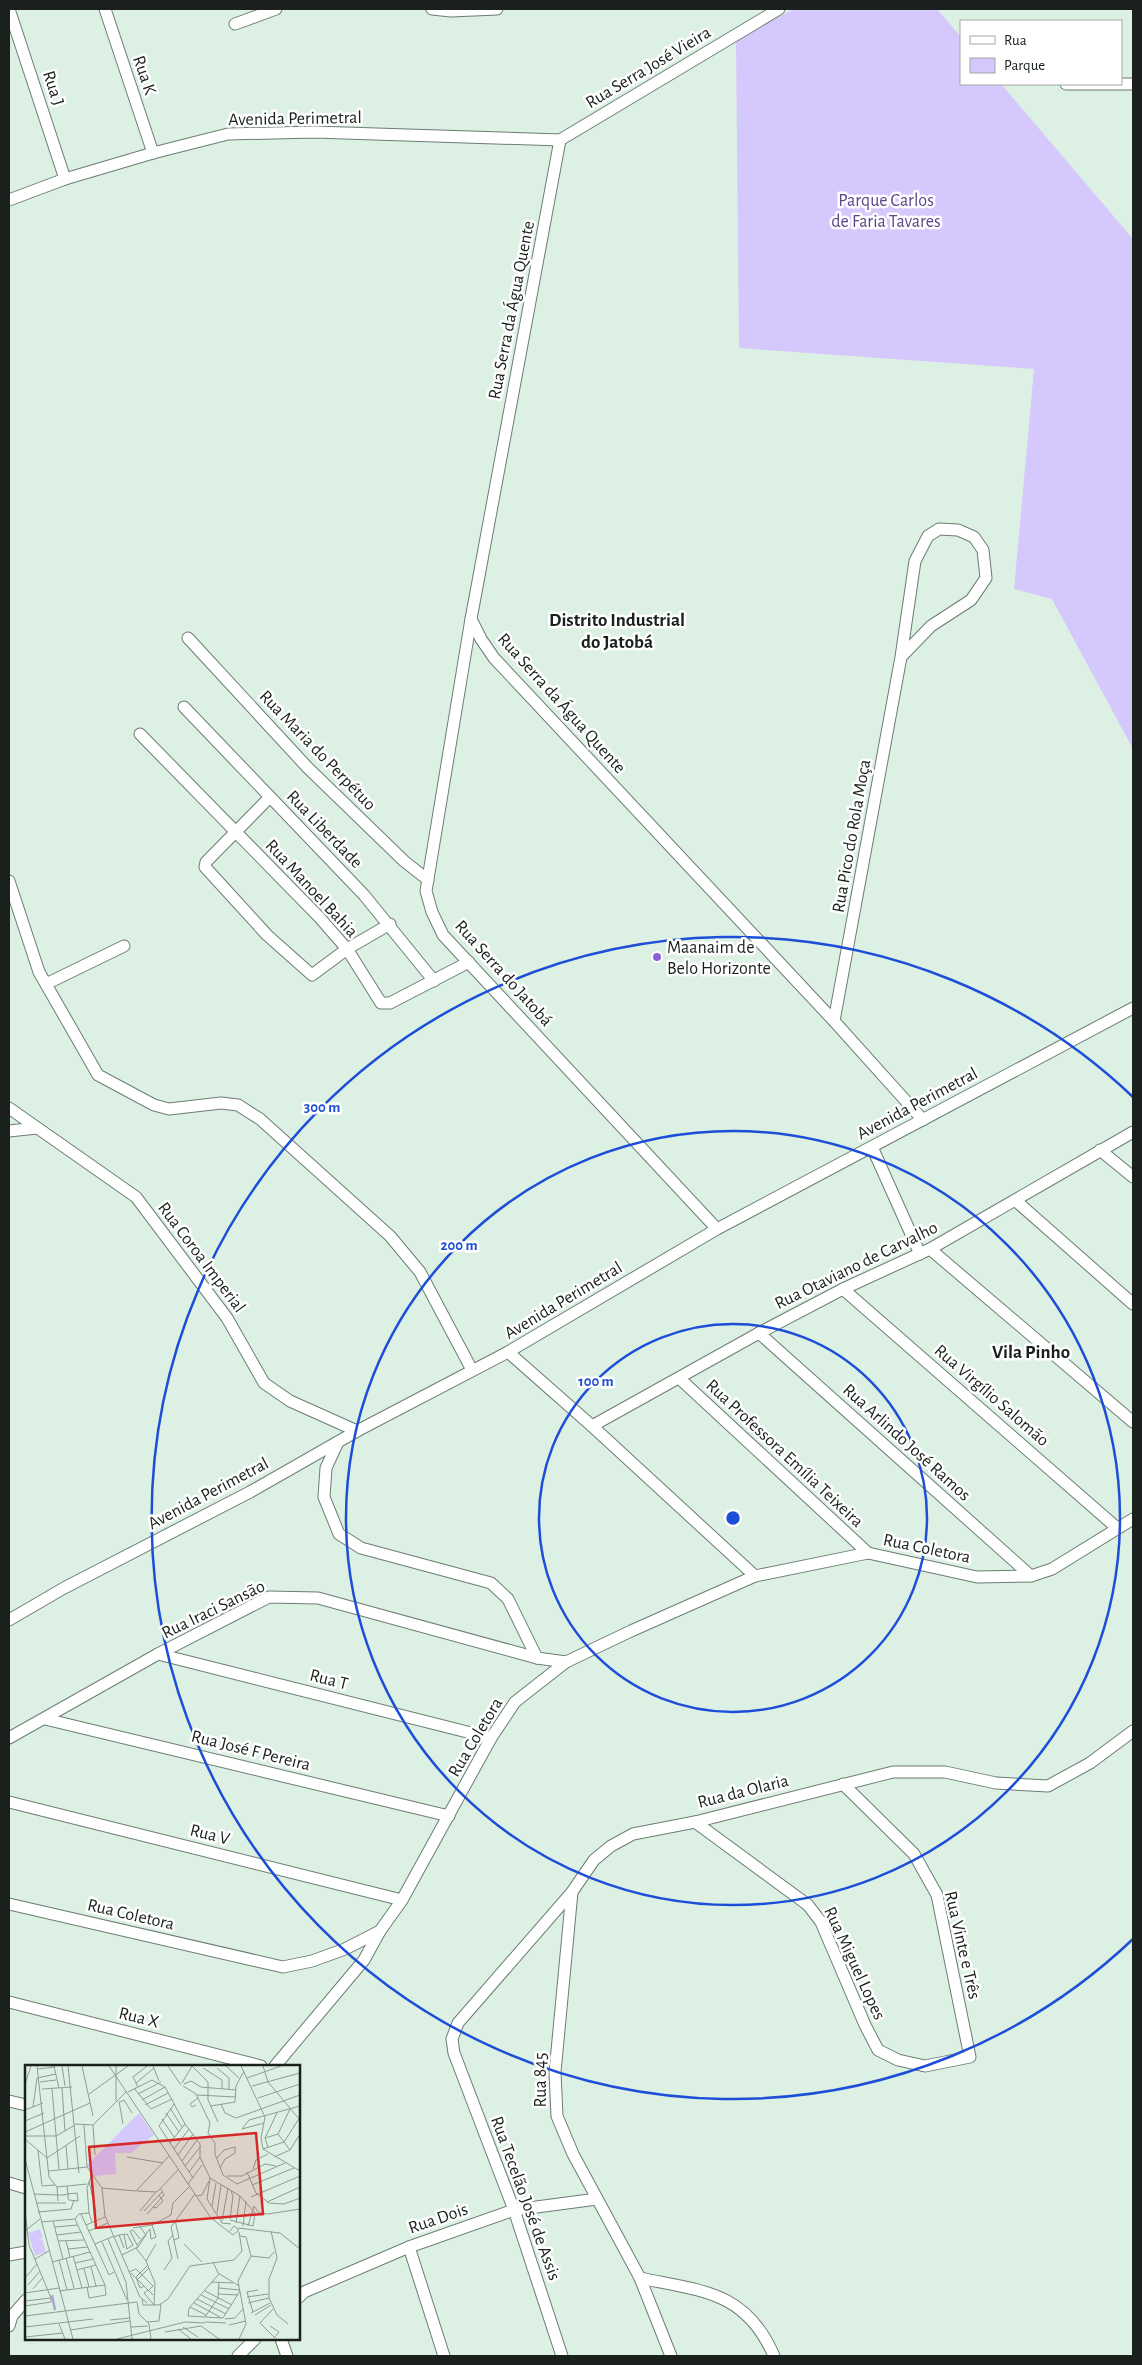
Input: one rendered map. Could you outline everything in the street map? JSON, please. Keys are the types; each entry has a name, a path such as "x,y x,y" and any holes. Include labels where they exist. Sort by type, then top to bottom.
{"street":[{"name":"Rua J","path":"9,9 65,179"},
{"name":"Rua K","path":"105,9 153,153"},
{"path":"235,24 276,9"},
{"path":"432,9 475,11 497,9"},
{"name":"Rua Serra José Vieira","path":"560,140 774,10"},
{"name":"Avenida Perimetral","path":"9,200 65,179 153,153 228,134 314,132 560,140"},
{"name":"Rua Serra da Água Quente","path":"560,140 472,619 481,639 494,658 834,1021 923,1120"},
{"name":"Rua Pico do Rola Moça","path":"834,1021 901,657 915,561 928,536 939,529 958,530 974,537 983,550 986,578 971,600 931,626 901,657"},
{"name":"Rua Serra do Jatobá","path":"472,619 426,891 432,912 443,934 716,1229"},
{"name":"Rua Maria do Perpétuo","path":"188,638 307,767 404,861 428,880"},
{"name":"Rua Liberdade","path":"184,707 390,924 434,980"},
{"name":"Rua Manoel Bahia","path":"140,734 320,918 347,949 381,1003 390,1003 469,962"},
{"path":"270,797 206,862 207,871 267,935 312,975 347,949 390,924"},
{"path":"9,881 39,972 98,1075 154,1105 169,1109 221,1103 238,1105 260,1119 390,1236 420,1272 472,1370"},
{"path":"46,984 124,946"},
{"name":"Avenida Perimetral","path":"9,1620 64,1588 250,1492 357,1431 508,1352 716,1229 1133,1008"},
{"name":"Rua Coroa Imperial","path":"9,1108 136,1197 228,1318 264,1383 290,1401 357,1431"},
{"path":"9,1131 37,1128"},
{"name":"Rua Otaviano de Carvalho","path":"592,1426 759,1333 843,1289 925,1251 1016,1201 1133,1132"},
{"path":"872,1147 925,1251 1133,1422"},
{"path":"1100,1150 1133,1177"},
{"path":"1016,1201 1133,1304"},
{"name":"Rua Virgílio Salomão","path":"843,1289 1118,1528"},
{"name":"Rua Arlindo José Ramos","path":"759,1333 1031,1576"},
{"path":"508,1352 592,1426 755,1576"},
{"name":"Rua Professora Emília Teixeira","path":"678,1378 868,1553"},
{"path":"338,1442 326,1468 324,1497 339,1534 361,1548 492,1584 508,1598 537,1658"},
{"name":"Rua Coletora","path":"9,1904 282,1967 312,1961 346,1949 380,1931 402,1900 492,1738 515,1702 566,1662 755,1576 868,1553 976,1577 1031,1576 1052,1569 1133,1519"},
{"name":"Rua Iraci Sansão","path":"9,1738 158,1654 269,1597 318,1598 537,1658 566,1662"},
{"name":"Rua T","path":"158,1654 492,1738"},
{"name":"Rua José F Pereira","path":"45,1719 448,1816"},
{"name":"Rua da Olaria","path":"454,2053 452,2039 458,2024 572,1892 594,1860 611,1846 633,1834 695,1822 893,1772 945,1772 996,1783 1048,1786 1090,1763 1133,1731"},
{"name":"Rua Vinte e Três","path":"843,1784 914,1854 937,1895 970,2057"},
{"name":"Rua V","path":"9,1802 402,1900"},
{"name":"Rua Miguel Lopes","path":"695,1822 808,1905 821,1922 865,2025 878,2050 898,2060 925,2066 970,2057"},
{"name":"Rua 845","path":"572,1892 554,2072 557,2116 573,2154 640,2278 670,2356"},
{"path":"276,2065 364,1960 380,1931"},
{"name":"Rua X","path":"9,2002 256,2065"},
{"name":"Rua Tecelão José de Assis","path":"454,2053 514,2210 562,2356"},
{"path":"9,2101 25,2105"},
{"path":"9,2183 25,2188"},
{"name":"Rua Dois","path":"300,2296 304,2292 409,2247 514,2210 597,2199"},
{"path":"409,2247 444,2356"},
{"path":"9,2255 25,2252"},
{"path":"640,2278 703,2291 734,2303 759,2328 774,2356"},
{"path":"9,2326 12,2316 25,2301"},
{"path":"238,2356 254,2340"},
{"path":"281,2340 287,2356"}],"green space":[{"name":"Parque Carlos de Faria Tavares","path":"794,9 937,9 960,36 960,85 1002,85 1133,239 1133,749 1052,599 1014,589 1034,369 739,348 736,39"}],"place":[{"name":"Maanaim de Belo Horizonte","path":"657,957"}],"district":[{"name":"Distrito Industrial do Jatobá","path":"617,630"},
{"name":"Vila Pinho","path":"1031,1351"}]}
